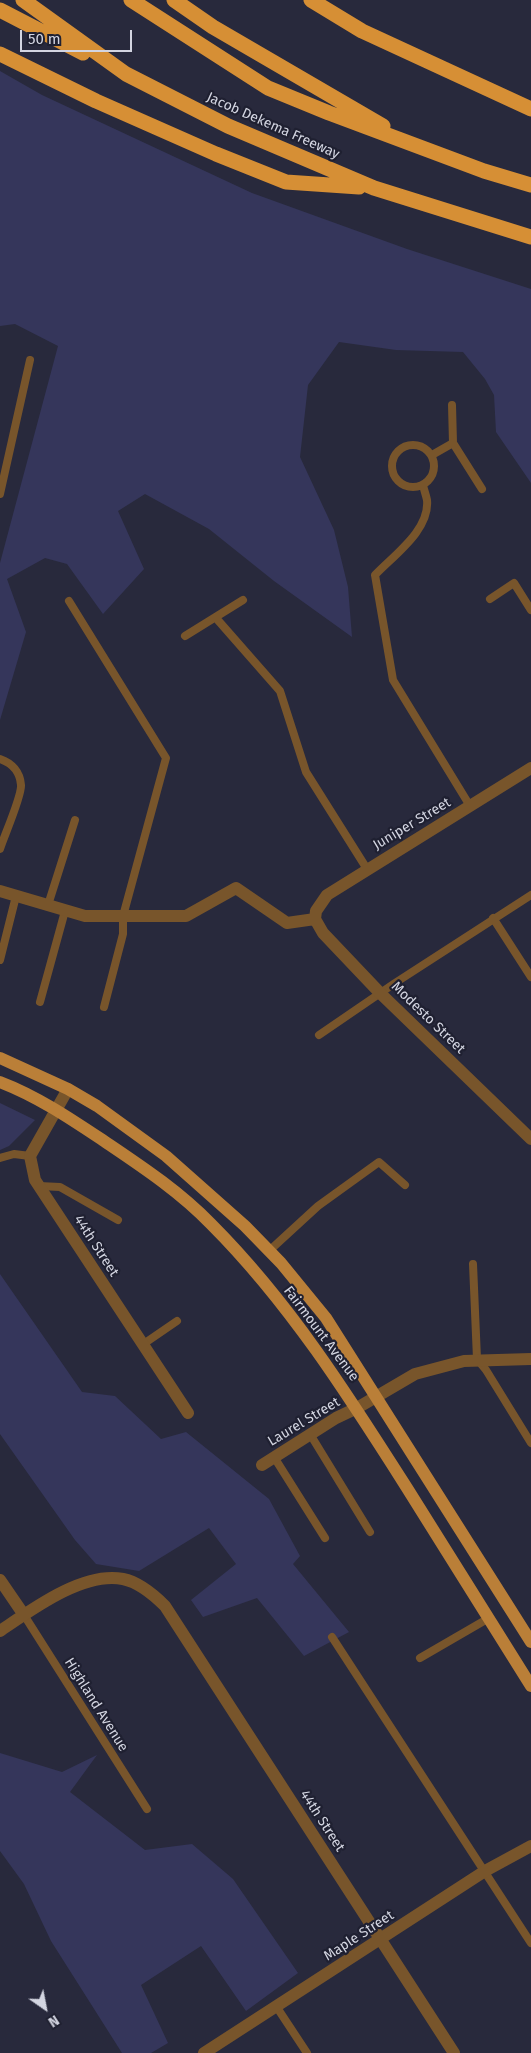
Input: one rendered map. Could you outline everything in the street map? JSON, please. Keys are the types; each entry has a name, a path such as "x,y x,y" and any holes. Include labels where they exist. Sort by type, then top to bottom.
{"highway":[{"name":"Jacob Dekema Freeway","path":"24,0 126,74 228,126 374,188 531,237"},
{"path":"131,0 268,88 484,170 531,185"},
{"path":"174,0 222,31 419,146"},
{"path":"311,0 362,31 531,109"},
{"path":"4,12 126,74"},
{"path":"4,56 96,101 216,154 286,182 374,188"}],"main road":[{"name":"Fairmount Avenue","path":"0,1058 68,1089 96,1106 166,1156 245,1226 269,1251 326,1318 531,1642"},
{"name":"Fairmount Avenue","path":"0,1082 14,1087 56,1110 162,1181 210,1223 257,1274 313,1344 357,1408 531,1686"}],"street":[{"name":"Juniper Street","path":"316,915 327,895 531,768"},
{"path":"0,891 85,916 186,916 236,888 287,923 316,915"},
{"name":"Modesto Street","path":"316,915 323,933 380,993 531,1140"},
{"path":"30,1156 68,1089"},
{"name":"44th Street","path":"30,1156 35,1180 188,1413"},
{"name":"Laurel Street","path":"262,1465 336,1418 377,1397 415,1374 464,1361 531,1359"},
{"name":"44th Street","path":"24,1615 66,1590 104,1578 124,1579 154,1595 165,1606 454,2053"},
{"path":"0,1580 24,1615 0,1631"},
{"name":"Maple Street","path":"204,2053 485,1871 531,1846"}],"lane":[{"path":"0,494 30,360"},
{"path":"452,406 453,443 482,489"},
{"path":"432,455 453,443"},
{"path":"409,444 422,446 432,455 435,468 432,475 423,485 408,487 396,479 391,465 397,451 409,444"},
{"path":"423,485 427,501 424,518 417,532 375,574 393,680 470,806"},
{"path":"490,599 514,583 531,610"},
{"path":"70,600 166,758 123,916 123,934 104,1007"},
{"path":"186,636 243,600"},
{"path":"216,618 280,691 306,772 366,869"},
{"path":"0,759 8,762 18,774 21,787 0,849"},
{"path":"48,905 74,820"},
{"path":"320,1036 380,993 531,895"},
{"path":"0,960 16,896"},
{"path":"40,1002 65,911"},
{"path":"493,918 531,977"},
{"path":"0,1158 14,1154 30,1156"},
{"path":"269,1251 318,1206 379,1162 406,1185"},
{"path":"39,1186 60,1187 118,1220"},
{"path":"473,1264 477,1360 489,1375 531,1443"},
{"path":"142,1345 177,1321"},
{"path":"310,1434 370,1532"},
{"path":"274,1457 325,1538"},
{"name":"Highland Avenue","path":"24,1615 147,1809"},
{"path":"420,1658 488,1618"},
{"path":"332,1637 531,1943"},
{"path":"276,2006 307,2053"}],"shaded area":[{"path":"0,71 42,95 252,193 407,249 531,289 531,483 496,432 494,395 485,379 463,352 396,350 339,342 308,385 300,457 334,530 348,587 352,637 274,581 209,529 145,494 118,511 144,569 103,614 67,564 45,558 7,579 26,632 0,720 0,563 58,346 15,324 0,326"},
{"path":"0,1103 35,1120 9,1146 0,1150"},
{"path":"0,1274 82,1392 115,1396 161,1439 186,1432 269,1499 300,1556 293,1564 349,1632 304,1656 257,1598 203,1617 191,1600 236,1564 209,1528 139,1571 96,1564 75,1540 0,1434"},
{"path":"0,1753 62,1772 97,1755 70,1792 145,1850 192,1844 233,1879 298,1973 246,2011 201,1946 141,1985 168,2043 151,2053 122,2053 51,1941 24,1884 0,1851"}]}
